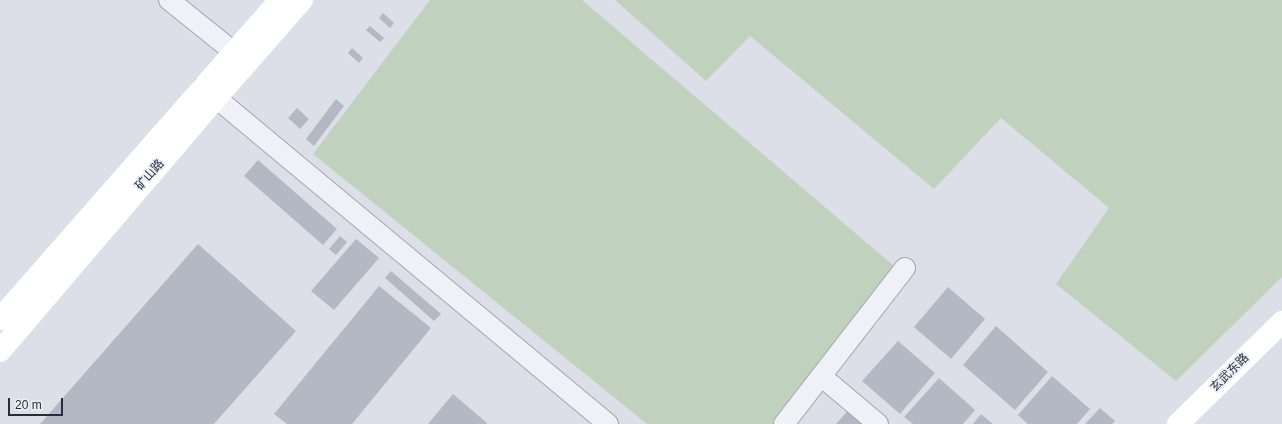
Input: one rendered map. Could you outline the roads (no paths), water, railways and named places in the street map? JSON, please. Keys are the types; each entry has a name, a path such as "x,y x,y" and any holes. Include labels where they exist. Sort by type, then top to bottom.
{"main road":[{"name":"矿山路","path":"0,351 210,93 235,53 280,0"},
{"name":"矿山路","path":"0,319 210,93 302,0"},
{"name":"玄武东路","path":"1178,424 1282,322"}],"street":[{"path":"168,0 235,53"},
{"path":"210,93 608,424"},
{"path":"784,424 905,268"},
{"path":"821,376 878,424"}]}
